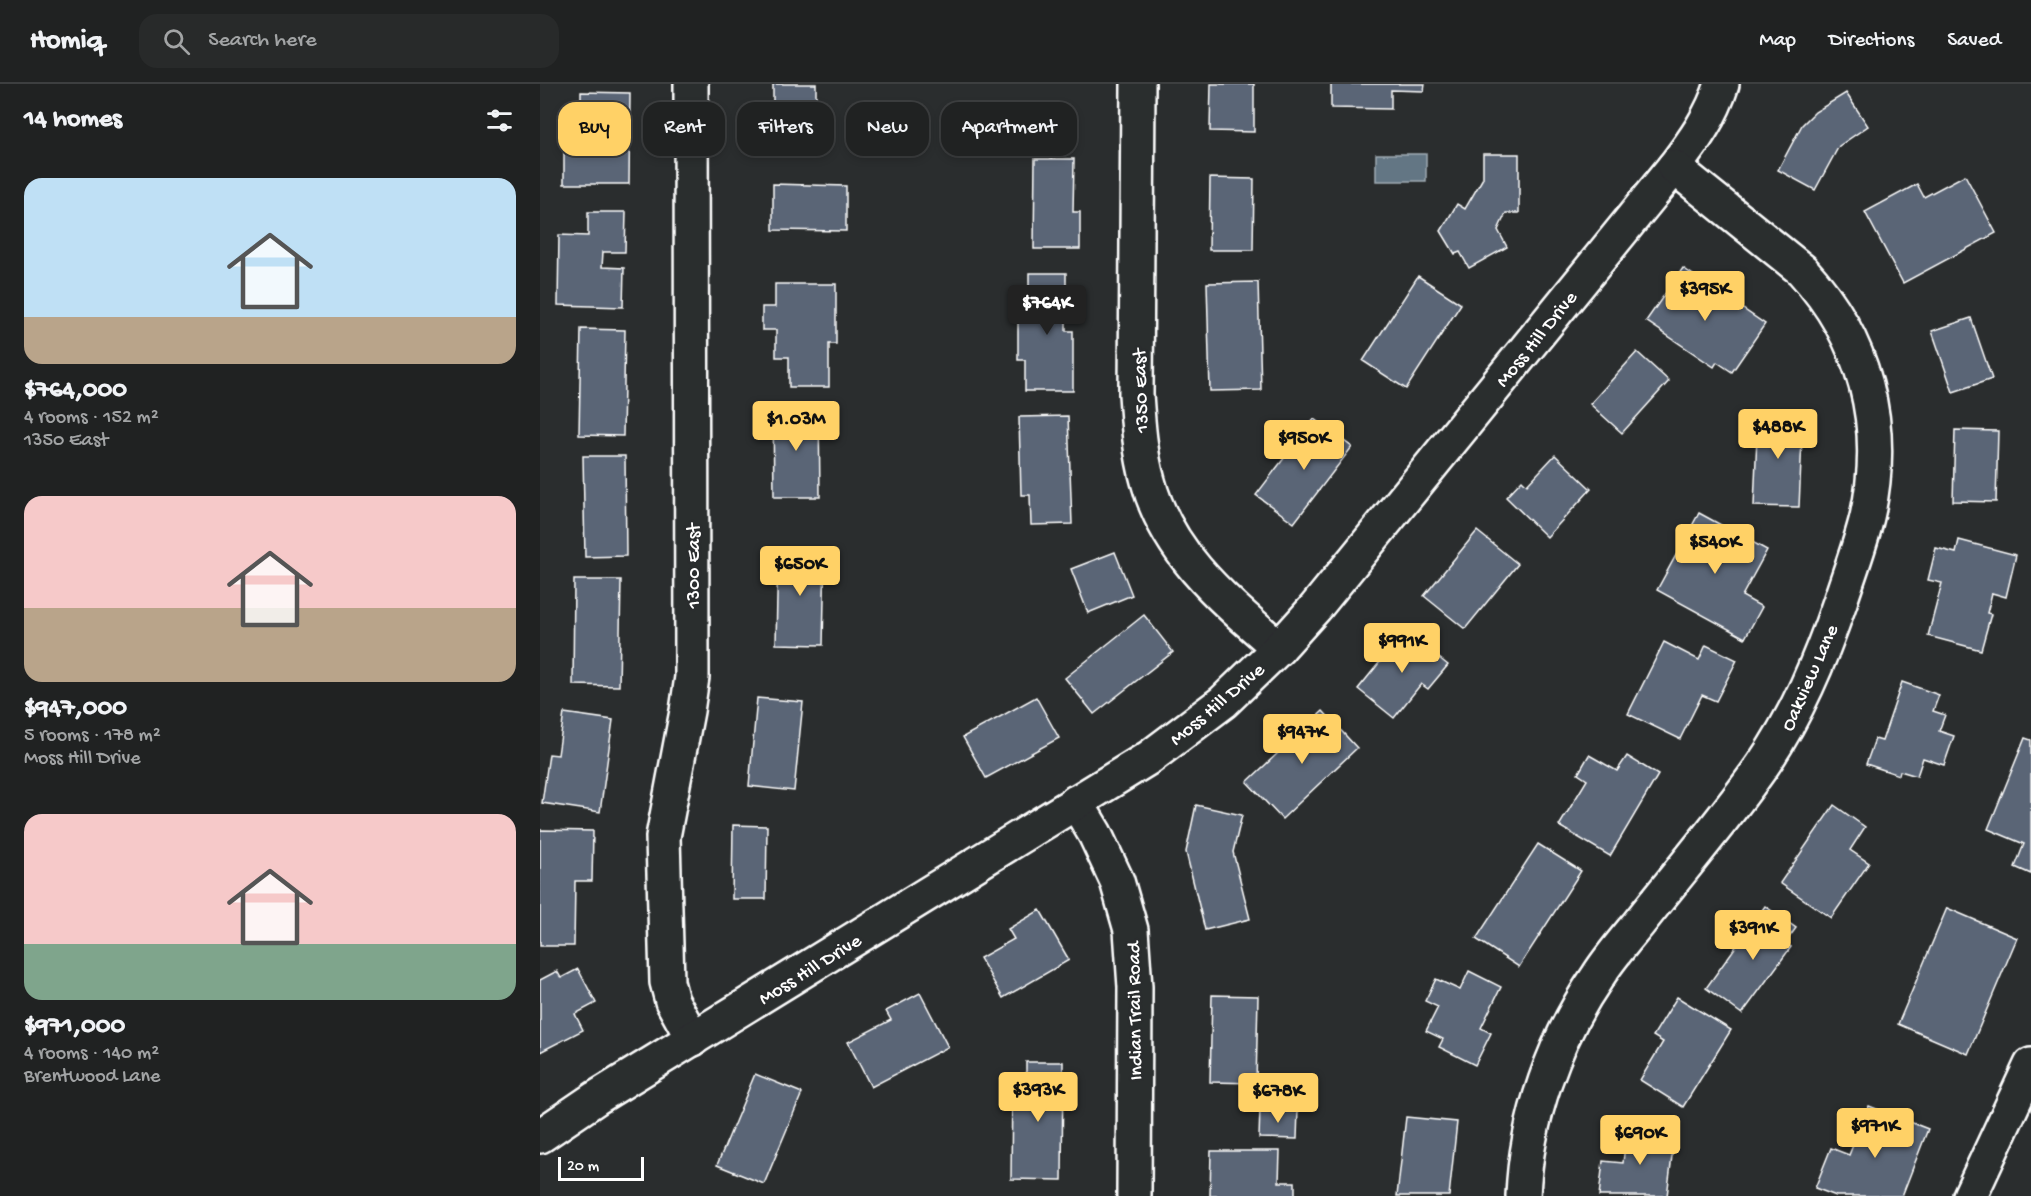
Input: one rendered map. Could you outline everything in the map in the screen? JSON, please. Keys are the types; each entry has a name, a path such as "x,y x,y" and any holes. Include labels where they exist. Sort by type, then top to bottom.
{"street":[{"name":"1300 East","path":"691,84 692,677 666,817 663,856 667,982 672,1001 693,1039"},
{"name":"1350 East","path":"1138,84 1136,394 1138,423 1148,481 1158,511 1174,540 1197,572 1221,597 1279,648"},
{"name":"Moss Hill Drive","path":"540,1136 596,1098 1150,757 1223,702 1279,648 1316,607 1674,167 1699,135 1711,113 1722,84"},
{"name":"Oakview Lane","path":"1523,1196 1533,1120 1542,1090 1566,1031 1598,975 1738,798 1782,735 1809,685 1824,647 1867,515 1874,452 1874,422 1869,391 1860,362 1836,313 1802,270 1674,167"},
{"name":"Indian Trail Road","path":"1076,802 1095,834 1117,881 1131,930 1135,987 1134,1196"},
{"path":"1970,1196 2031,1065"}],"water":[{"path":"1376,154 1426,154 1426,181 1376,181"}],"building":[{"path":"773,84 816,84 816,102 773,102"},
{"path":"1211,84 1254,84 1254,132 1210,131"},
{"path":"1331,84 1425,84 1424,91 1391,90 1391,109 1331,108"},
{"path":"581,92 630,93 630,102 581,102"},
{"path":"1846,93 1868,126 1839,146 1815,190 1778,170 1802,125 1815,112"},
{"path":"1483,154 1519,154 1519,213 1506,213 1498,230 1507,247 1469,268 1460,252 1455,254 1441,231 1457,204 1465,209 1483,178"},
{"path":"564,156 629,156 629,184 564,184"},
{"path":"1035,159 1074,159 1073,212 1080,212 1080,249 1034,249"},
{"path":"1965,175 1996,233 1903,283 1865,212 1917,184 1924,197"},
{"path":"1210,178 1254,179 1253,250 1209,250"},
{"path":"773,184 846,186 846,231 773,230"},
{"path":"588,212 626,212 625,252 603,252 602,267 624,268 623,307 558,305 559,235 588,236"},
{"path":"1683,268 1765,324 1732,372 1717,362 1714,367 1646,321"},
{"path":"1029,273 1066,273 1066,331 1073,331 1073,391 1025,391 1025,360 1018,360 1018,319 1029,319"},
{"path":"1418,276 1461,304 1406,389 1363,361"},
{"path":"1258,282 1261,390 1210,391 1207,283"},
{"path":"775,284 836,284 836,344 829,344 829,387 789,387 789,357 776,357 776,330 762,330 762,307 775,307"},
{"path":"1971,318 1992,379 1953,392 1932,331"},
{"path":"581,329 625,330 623,436 579,435"},
{"path":"1637,352 1669,381 1622,433 1590,404"},
{"path":"773,408 819,408 820,497 774,497"},
{"path":"1758,413 1803,415 1799,507 1754,506"},
{"path":"1068,416 1072,524 1031,525 1030,495 1021,495 1019,417"},
{"path":"1314,419 1352,447 1294,523 1256,495"},
{"path":"1955,430 1998,431 1996,502 1953,501"},
{"path":"1555,455 1591,489 1547,537 1506,497 1522,480 1527,485"},
{"path":"583,456 625,456 626,556 585,557"},
{"path":"1699,513 1767,550 1742,596 1762,607 1745,638 1657,590"},
{"path":"1477,531 1518,564 1465,629 1424,596"},
{"path":"1959,540 2016,555 2006,597 1992,593 1987,613 1991,614 1981,650 1928,636 1942,583 1928,580 1936,548 1956,553"},
{"path":"778,550 825,551 823,645 776,644"},
{"path":"1115,552 1132,595 1088,613 1071,569"},
{"path":"574,580 621,580 619,686 573,685"},
{"path":"1144,615 1173,652 1094,714 1065,678"},
{"path":"1405,631 1448,665 1428,689 1421,684 1394,718 1358,689"},
{"path":"1664,642 1699,660 1706,645 1737,660 1716,701 1702,695 1680,739 1628,714"},
{"path":"1902,682 1939,695 1933,711 1945,715 1939,731 1954,736 1944,765 1923,758 1917,776 1900,771 1899,775 1866,764 1875,739 1882,741"},
{"path":"1036,697 1059,738 986,778 963,737"},
{"path":"757,698 803,702 794,791 749,786"},
{"path":"1323,711 1357,748 1282,819 1247,782"},
{"path":"564,713 613,720 600,812 542,803 549,754 558,755"},
{"path":"2025,738 2031,740 2031,874 2015,867 2024,844 1988,829"},
{"path":"1589,755 1617,771 1627,756 1658,775 1610,856 1559,826 1587,780 1578,774"},
{"path":"1196,805 1242,815 1233,852 1250,919 1205,930 1186,852"},
{"path":"1834,805 1865,827 1850,850 1869,863 1831,918 1780,883"},
{"path":"733,825 767,826 766,899 732,899"},
{"path":"540,830 593,831 592,881 575,881 574,946 540,946"},
{"path":"1538,844 1581,871 1519,967 1476,939"},
{"path":"1765,906 1796,928 1785,943 1791,947 1742,1014 1706,988"},
{"path":"1947,908 2017,938 1968,1054 1898,1024"},
{"path":"1040,910 1069,960 1003,998 980,958 1014,939 1008,929"},
{"path":"578,969 596,1003 575,1014 583,1030 540,1052 540,980 557,971 561,978"},
{"path":"1469,971 1501,987 1481,1028 1491,1033 1475,1065 1439,1047 1443,1039 1426,1031 1438,1007 1425,1001 1436,979 1460,990"},
{"path":"920,993 948,1047 871,1087 848,1042 891,1020 886,1011"},
{"path":"1212,995 1258,996 1256,1083 1210,1082"},
{"path":"1677,997 1731,1030 1683,1107 1640,1080 1663,1042 1653,1036"},
{"path":"1026,1062 1063,1062 1062,1180 1011,1179 1012,1084 1026,1085"},
{"path":"755,1074 802,1093 764,1184 717,1165"},
{"path":"1869,1106 1928,1129 1902,1196 1836,1196 1815,1188 1831,1148 1849,1155"},
{"path":"1260,1108 1298,1109 1297,1139 1259,1138"},
{"path":"1406,1117 1457,1122 1449,1196 1397,1196"},
{"path":"1627,1127 1675,1132 1667,1196 1599,1196 1603,1161 1623,1163"},
{"path":"1211,1151 1280,1151 1279,1182 1295,1182 1295,1196 1210,1196"}]}
